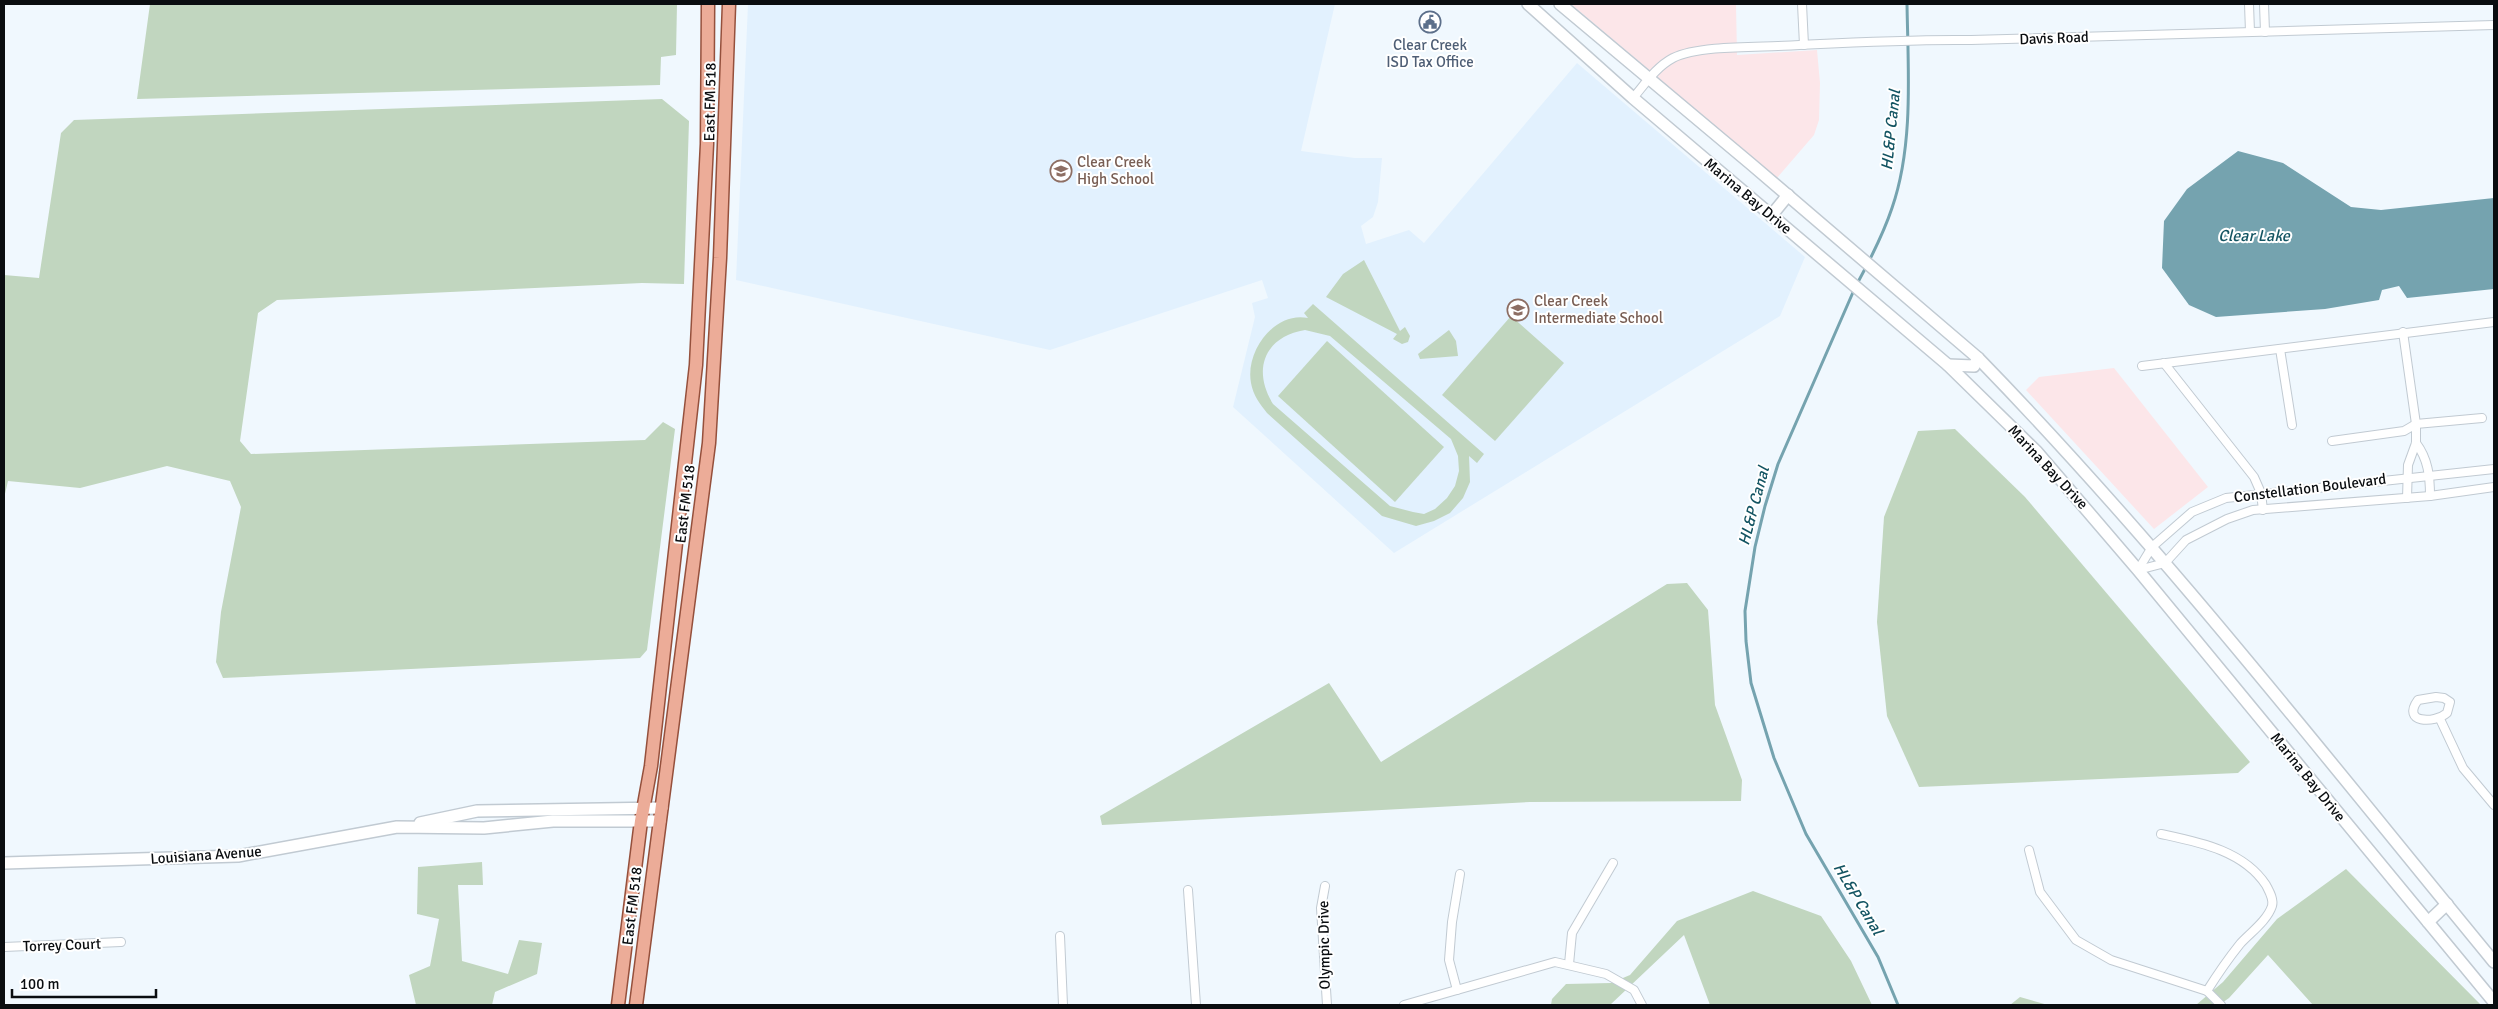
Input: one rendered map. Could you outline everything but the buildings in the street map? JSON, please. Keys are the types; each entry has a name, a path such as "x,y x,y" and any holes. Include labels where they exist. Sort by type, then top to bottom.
{"main road":[{"name":"East FM 518","path":"619,1002 641,821 651,766 696,364 707,144 708,4"},
{"name":"East FM 518","path":"636,1003 709,443 726,147 729,4"},
{"name":"Marina Bay Drive","path":"1528,4 1633,98 1948,365 2038,452 2138,570 2494,1002"},
{"name":"Marina Bay Drive","path":"1560,4 1788,195 1978,358 2064,447 2165,563 2494,962"},
{"path":"1561,32 1574,16"},
{"path":"707,144 726,147"},
{"path":"1771,216 1788,195"},
{"path":"701,256 720,258"},
{"path":"1948,365 1970,367 1974,366 1978,358"},
{"path":"688,441 709,443"},
{"path":"666,620 686,622"},
{"name":"Louisiana Avenue","path":"4,863 238,856 406,827 477,811 662,808"},
{"name":"Louisiana Avenue","path":"406,827 484,828 552,821 660,821"},
{"path":"2428,922 2446,904"},
{"path":"619,1002 636,1003"}],"street":[{"path":"1802,4 1804,45"},
{"path":"2249,4 2250,32"},
{"path":"2264,4 2265,32"},
{"name":"Davis Road","path":"1633,98 1660,67 1683,54 1731,48 1934,40 2494,25"},
{"path":"2142,366 2494,322"},
{"path":"2403,332 2416,424 2416,443 2411,453 2407,498"},
{"path":"2280,349 2292,425"},
{"path":"2164,363 2254,477 2261,493 2263,510"},
{"path":"2332,441 2404,431 2416,424 2482,418"},
{"path":"2416,443 2422,452 2430,474 2430,496"},
{"name":"Constellation Boulevard","path":"2138,570 2152,548 2192,512 2226,498 2430,474 2494,469"},
{"name":"Constellation Boulevard","path":"2165,563 2186,540 2227,519 2253,510 2430,496 2494,487"},
{"path":"2138,570 2165,563"},
{"path":"2444,698 2450,702 2448,713 2440,719 2422,721 2414,713 2414,706 2418,700 2444,698"},
{"path":"2440,719 2463,768 2494,805"},
{"path":"2161,834 2192,840 2222,850 2261,878 2270,892 2273,904 2268,915 2239,945 2207,991"},
{"path":"2029,850 2040,892 2076,940 2112,960 2207,991 2221,1005"},
{"path":"1569,964 1572,933 1613,863"},
{"path":"1457,990 1449,960 1452,922 1460,874"},
{"name":"Olympic Drive","path":"1325,886 1321,908 1327,1005"},
{"path":"1188,890 1196,1005"},
{"path":"1060,936 1063,1005"},
{"name":"Torrey Court","path":"4,947 121,942"},
{"path":"1404,1005 1555,962 1597,971 1616,979 1634,990 1642,1005"}],"shaded area":[{"path":"748,4 1335,4 1301,151 1355,158 1382,158 1378,202 1373,217 1361,226 1366,244 1409,230 1424,243 1577,63 1805,257 1780,316 1394,553 1233,407 1255,317 1252,303 1268,298 1262,280 1050,350 736,280"},
{"path":"1571,4 1736,4 1737,55 1817,50 1820,83 1819,120 1814,135 1777,178"},
{"path":"2114,368 2208,487 2154,529 2026,390 2039,377"}],"green space":[{"path":"150,4 677,4 676,55 661,57 660,85 137,99"},
{"path":"662,99 689,121 684,284 642,283 277,300 258,313 240,441 251,454 645,440 663,422 675,429 647,650 640,658 223,678 216,662 221,612 241,507 230,481 167,466 80,488 8,481 4,498 4,275 39,278 61,133 74,120"},
{"path":"1364,260 1400,331 1405,327 1410,336 1408,342 1402,344 1393,339 1397,334 1326,297 1343,274"},
{"path":"1313,304 1484,454 1477,463 1469,456 1470,482 1463,498 1450,513 1434,521 1416,526 1382,516 1267,413 1252,387 1250,371 1253,358 1265,336 1274,327 1296,317 1308,318 1304,313","holes":["1305,330 1330,336 1451,439 1458,456 1459,471 1455,486 1447,498 1435,509 1424,514 1390,506 1273,404 1263,379 1263,367 1271,348 1291,334"]},
{"path":"1511,316 1564,363 1495,441 1442,395"},
{"path":"1449,330 1456,341 1458,356 1420,359 1418,354"},
{"path":"1327,341 1444,447 1395,502 1278,396"},
{"path":"1955,429 2025,497 2250,762 2238,773 1919,787 1887,716 1877,622 1884,517 1918,431"},
{"path":"1687,583 1708,610 1715,705 1742,780 1741,801 1530,802 1102,825 1100,816 1329,683 1381,762 1667,584"},
{"path":"482,862 483,885 458,885 462,961 508,974 519,940 542,943 537,974 495,992 492,1005 416,1005 409,975 430,966 439,919 417,914 418,867"},
{"path":"2346,869 2481,1005 2313,1005 2268,955 2229,998 2219,1005 2196,1005 2223,982 2277,919"},
{"path":"1753,891 1821,916 1851,961 1872,1005 1710,1005 1684,935 1610,1005 1551,1005 1552,999 1566,984 1611,983 1630,975 1677,921"},
{"path":"2020,997 2048,1005 2010,1005"}],"water":[{"name":"Clear Lake","path":"2238,151 2283,163 2351,207 2381,210 2494,198 2494,289 2407,298 2399,286 2382,290 2379,300 2325,309 2216,317 2189,305 2162,268 2164,221 2187,189"}],"waterway":[{"name":"HL&P Canal","path":"1857,284 1876,247 1892,208 1904,159 1908,107 1907,4"},
{"name":"HL&P Canal","path":"1854,290 1778,464 1765,506 1755,547 1745,611 1746,641 1751,683 1774,758 1806,834 1878,957 1898,1005"}],"place":[{"name":"Clear Creek ISD Tax Office","path":"1430,22"},
{"name":"Clear Creek High School","path":"1061,171"},
{"name":"Clear Creek Intermediate School","path":"1518,310"}]}
